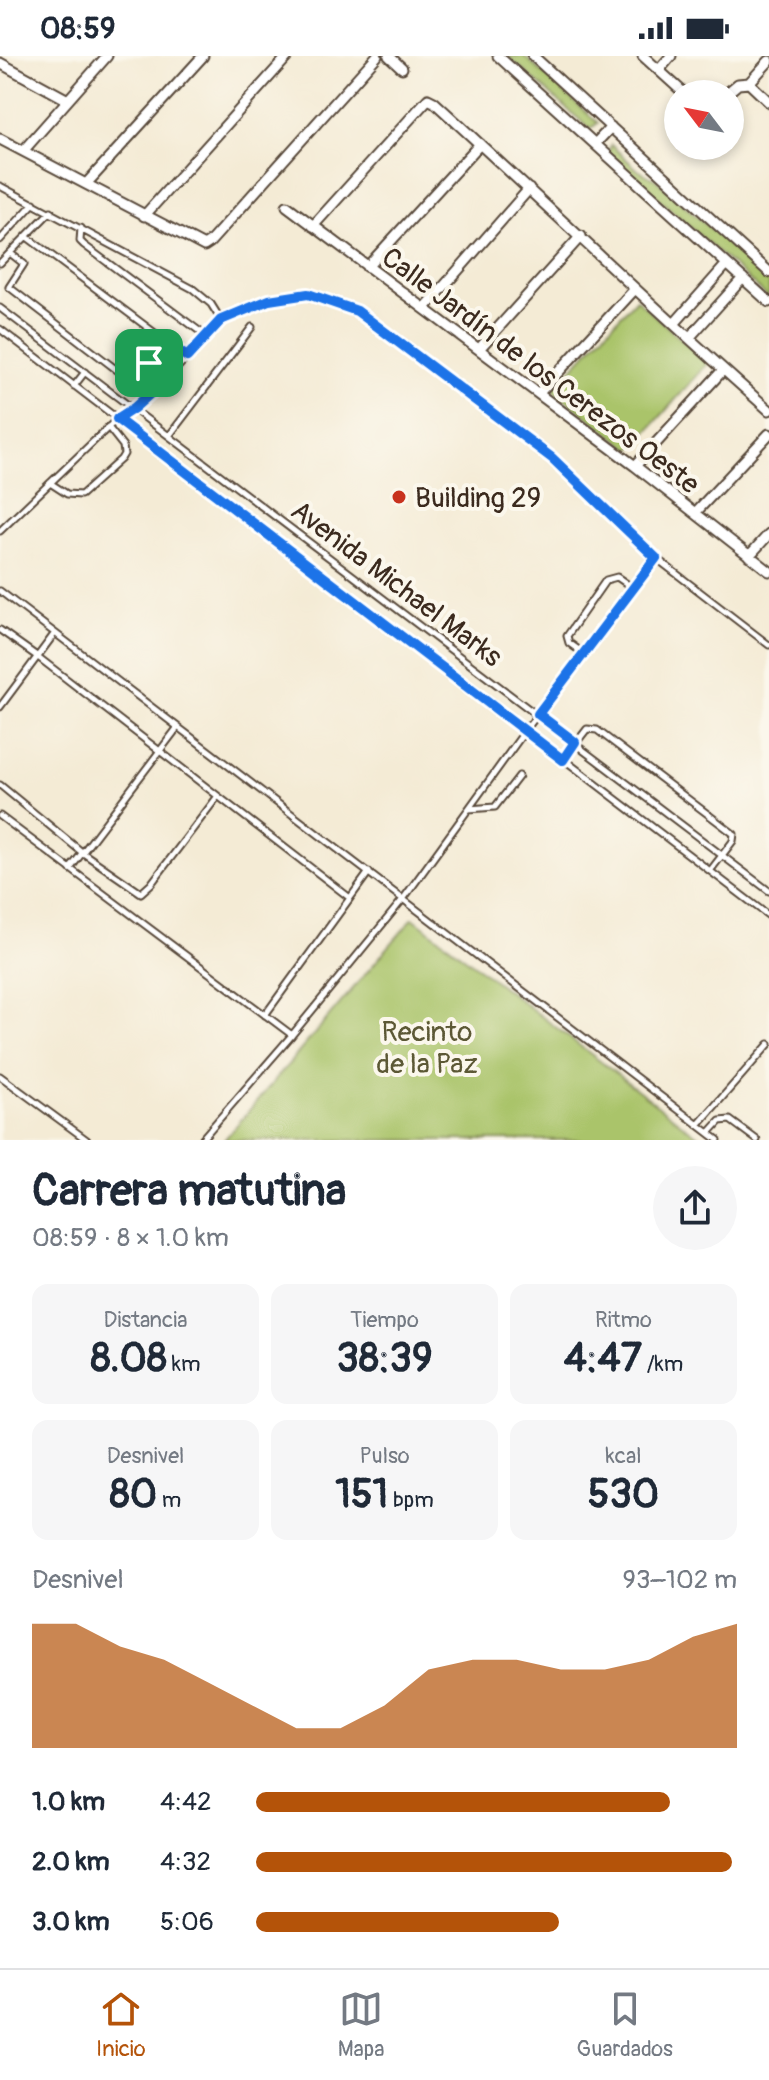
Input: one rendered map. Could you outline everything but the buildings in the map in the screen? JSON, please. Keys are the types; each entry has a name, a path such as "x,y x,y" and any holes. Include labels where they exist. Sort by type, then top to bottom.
{"street":[{"path":"23,151 107,56"},
{"path":"86,184 203,56"},
{"path":"144,216 288,56"},
{"path":"0,139 204,246 377,56"},
{"path":"389,56 402,68"},
{"path":"498,56 769,302"},
{"path":"533,56 769,272"},
{"path":"643,56 670,80"},
{"path":"659,70 671,56"},
{"path":"744,83 749,83 769,61"},
{"path":"0,63 68,100"},
{"path":"749,83 769,102"},
{"path":"313,226 428,99 769,410"},
{"path":"595,144 611,127"},
{"path":"367,267 480,144"},
{"path":"425,308 529,189"},
{"name":"Calle Jardín de los Cerezos Oeste","path":"287,206 539,393 769,571"},
{"path":"479,349 581,236"},
{"path":"674,324 727,264"},
{"path":"689,338 743,278"},
{"path":"710,284 727,297"},
{"path":"539,393 635,289"},
{"path":"635,466 723,370"},
{"path":"695,513 769,434"},
{"path":"749,556 769,534"}],"lane":[{"path":"0,186 193,289 211,304 221,320"},
{"path":"0,240 34,203"},
{"path":"0,263 51,211"},
{"path":"81,228 80,241 84,245 206,336"},
{"path":"27,237 187,357"},
{"path":"10,253 24,264 9,287 126,377 130,378 149,363 168,343"},
{"path":"0,531 108,427 169,377 221,320 269,300 308,294 357,311 552,458 656,558 769,645"},
{"name":"Avenida Michael Marks","path":"0,308 769,891"},
{"path":"169,436 252,327"},
{"name":"Avenida Michael Marks","path":"0,329 769,916"},
{"path":"149,363 169,377"},
{"path":"74,386 85,372"},
{"path":"50,483 67,494 81,495 121,459 123,446 108,427"},
{"path":"201,1140 404,898 656,558"},
{"path":"583,653 569,643 567,636 606,580 617,577 633,588"},
{"path":"0,591 718,1140"},
{"path":"0,630 350,898"},
{"path":"0,707 55,633"},
{"path":"70,869 178,727"},
{"path":"563,760 587,729 597,730 734,834 733,841 710,871"},
{"path":"468,809 495,807 519,776"},
{"path":"0,785 83,853 141,893 218,796"},
{"path":"0,816 292,1035"},
{"path":"265,1015 369,872"},
{"path":"698,1125 769,1044"},
{"path":"0,1076 87,1140"},
{"path":"709,1133 720,1121 730,1120 757,1140"}],"green space":[{"path":"507,56 524,56 598,123 590,129"},
{"path":"611,145 638,170 656,180 769,281 769,298 608,153"},
{"path":"636,299 708,363 631,450 552,390"},
{"name":"Recinto de la Paz","path":"413,918 703,1140 224,1140"}],"place":[{"name":"Building 29","path":"399,497"}],"route":[{"path":"308,294 357,311 552,458 629,529 656,558 538,714 575,742 563,760 117,419 169,377 149,363 168,343 187,357 221,320 269,300 308,294"}]}
